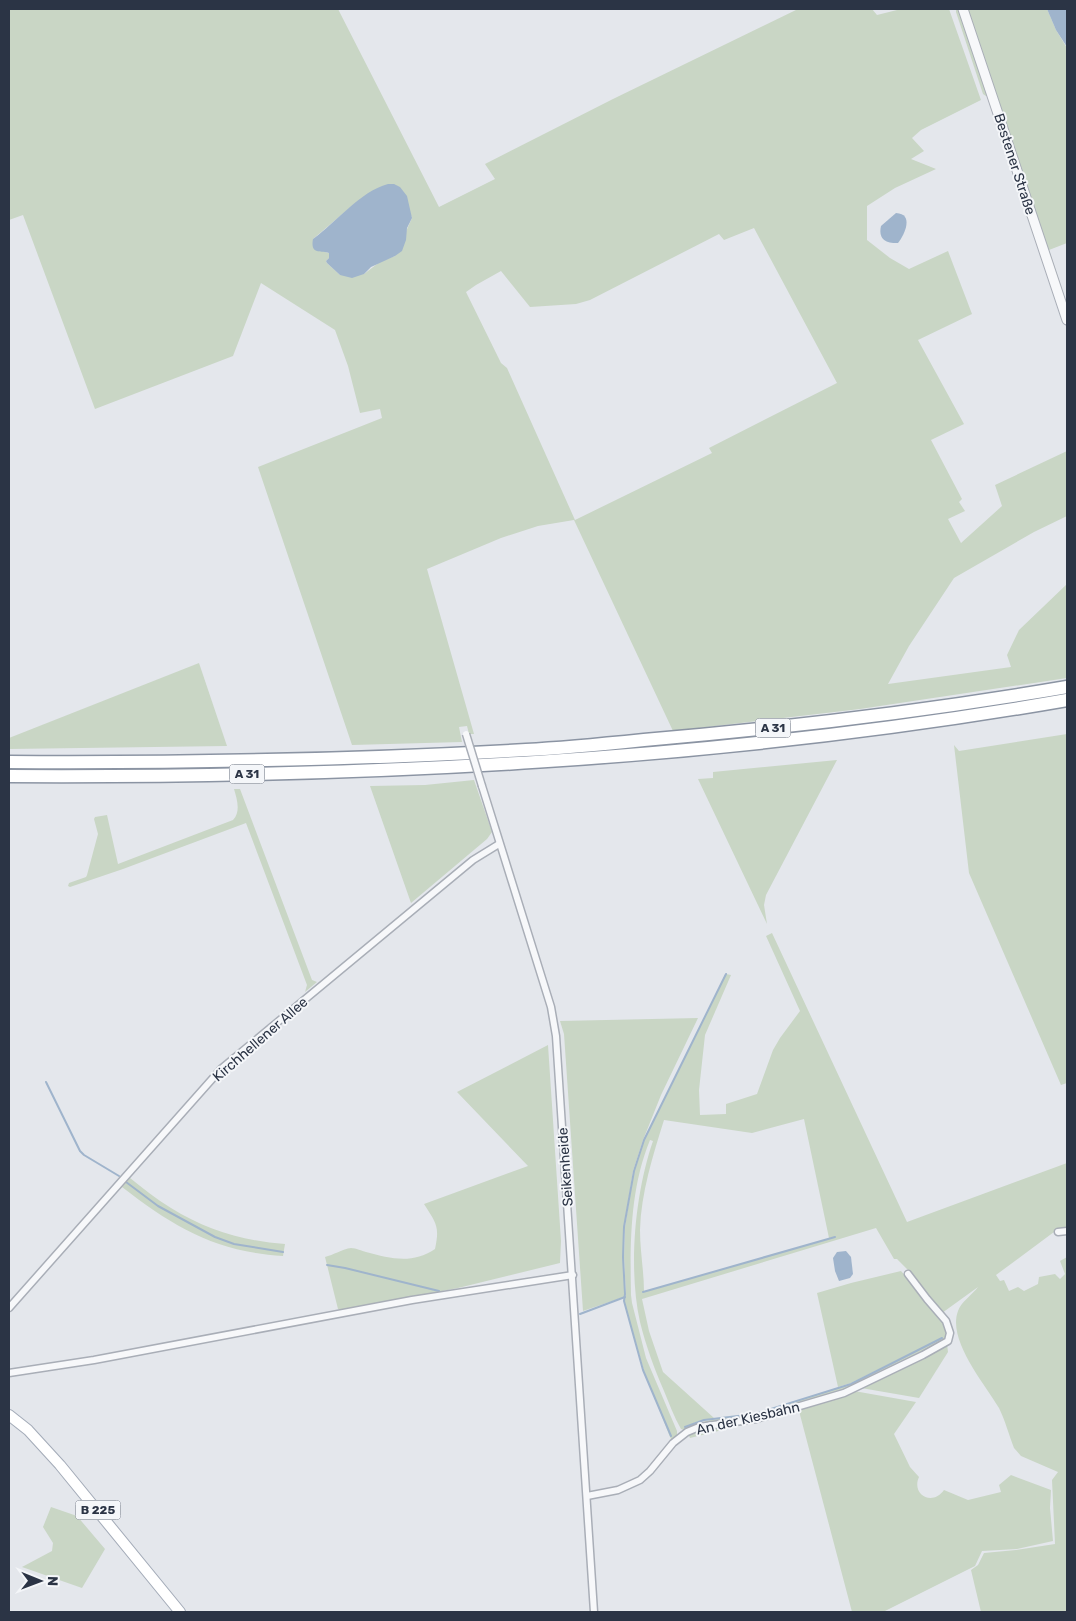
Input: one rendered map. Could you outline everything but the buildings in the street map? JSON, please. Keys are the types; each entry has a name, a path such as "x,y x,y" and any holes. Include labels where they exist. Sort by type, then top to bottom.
{"highway":[{"name":"A 31","path":"9,762 124,763 354,758 529,750 703,735 910,712 1067,687"},
{"name":"A 31","path":"9,776 124,777 344,772 531,763 716,748 912,724 1067,700"}],"main road":[{"name":"B 225","path":"9,1415 34,1436 60,1465 180,1612"}],"street":[{"name":"Bestener Straße","path":"963,9 1067,320"},
{"name":"Seikenheide","path":"466,734 553,1018 556,1036 594,1612"},
{"name":"Kirchhellener Allee","path":"9,1308 221,1069 472,860 499,844"},
{"path":"1058,1232 1067,1231"},
{"name":"An der Kiesbahn","path":"587,1496 618,1490 640,1480 650,1471 673,1442 687,1432 699,1427 756,1419 844,1393 948,1341 950,1333 946,1321 908,1274"},
{"path":"9,1373 195,1342 364,1309 572,1275"}],"green space":[{"path":"9,9 338,9 439,207 495,179 485,164 798,9 872,9 877,15 901,9 949,9 981,100 921,130 912,138 924,151 911,159 936,169 895,188 867,206 867,240 890,258 909,269 948,251 972,314 918,340 964,424 931,440 962,499 959,502 965,511 948,519 961,543 1002,506 995,485 1067,451 1067,516 1034,532 954,578 909,646 888,684 1011,667 1007,655 1019,630 1067,584 1067,678 860,709 673,731 574,520 538,526 501,538 427,569 474,734 469,734 467,726 459,727 462,742 352,745 258,467 382,418 380,409 360,413 348,366 335,330 261,283 233,356 95,409 23,215 9,220","holes":["377,189 408,207 412,218 395,256 381,261 364,274 340,275 327,263 329,253 325,252 313,239 353,205","754,228 837,383 709,448 712,453 575,520 507,368 501,363 466,292 501,271 530,307 576,304 590,300 719,234 724,240"]},
{"path":"956,9 959,9 988,95 986,96 983,94"},
{"path":"965,9 1047,9 1056,30 1067,48 1067,243 1049,250 1060,283 1058,283"},
{"path":"199,663 227,746 9,749 9,738"},
{"path":"1067,734 1067,1083 1061,1085 969,873 954,745 959,751"},
{"path":"837,760 766,895 764,905 767,924 698,779 713,778 713,772"},
{"path":"474,780 492,832 487,839 411,903 370,786 425,785"},
{"path":"234,789 240,789 312,980 317,982 305,992 307,985 246,823 123,869 70,887 68,886 69,883 87,875 98,834 95,817 107,815 118,864 233,820 238,809"},
{"path":"772,933 907,1222 1067,1163 1067,1227 1058,1229 996,1275 1000,1281 1004,1280 1009,1291 1018,1287 1024,1291 1038,1284 1039,1277 1055,1274 1060,1279 1065,1274 1060,1261 1067,1257 1067,1612 981,1612 971,1570 978,1565 984,1553 1055,1544 1052,1480 1058,1472 1021,1456 1014,1448 999,1408 962,1348 956,1323 958,1311 978,1287 942,1313 911,1273 897,1259 894,1259 876,1228 642,1299 649,1331 663,1372 714,1418 696,1422 685,1427 710,1420 756,1414 851,1384 942,1338 851,1383 838,1387 817,1293 901,1271 942,1316 948,1331 946,1340 856,1386 775,1413 681,1429 650,1357 636,1301 634,1278 635,1231 642,1184 653,1141 650,1140 638,1177 635,1197 631,1236 631,1295 646,1358 677,1431 677,1436 672,1441 670,1437 644,1371 624,1301 626,1294 625,1227 634,1171 644,1140 726,974 731,975 705,1035 699,1090 700,1115 726,1114 726,1104 757,1094 773,1050 800,1011 766,936","holes":["804,1119 829,1238 835,1237 644,1292 640,1238 641,1216 648,1174 664,1120 752,1133"]},
{"path":"698,1018 661,1095 633,1171 624,1226 624,1297 583,1311 564,1034 560,1021"},
{"path":"548,1045 561,1241 560,1263 458,1288 343,1310 338,1309 325,1257 351,1248 384,1257 402,1259 427,1254 435,1249 437,1230 424,1204 528,1166 457,1092"},
{"path":"130,1178 165,1205 184,1216 212,1228 240,1237 285,1244 283,1256 259,1254 236,1249 196,1235 160,1214 122,1187"},
{"path":"947,1344 948,1352 919,1398 861,1388"},
{"path":"854,1391 916,1402 894,1434 910,1467 919,1477 917,1483 920,1493 929,1498 934,1498 944,1490 968,1500 1001,1492 999,1485 1011,1475 1051,1490 1050,1508 1053,1541 1017,1549 982,1551 975,1566 883,1612 852,1612 799,1411 690,1438 688,1434 709,1428 749,1422"},
{"path":"51,1507 77,1516 105,1549 82,1588 22,1567 52,1551 53,1543 43,1527"}],"water":[{"path":"1047,9 1067,9 1067,47 1056,30"},
{"path":"388,184 400,187 407,196 412,218 407,228 406,240 402,251 371,267 364,274 352,278 340,275 326,261 329,258 329,253 317,251 313,248 313,239 358,200 377,188"},
{"path":"896,213 902,214 905,217 905,230 898,243 890,243 882,237 881,226"},
{"path":"846,1251 851,1257 853,1274 850,1278 839,1281 833,1258 837,1252"}],"waterway":[{"path":"671,1436 643,1370 624,1301 624,1227 634,1171 644,1140 726,974"},
{"path":"46,1082 80,1151 119,1176"},
{"path":"126,1182 158,1206 215,1237 234,1244 283,1252"},
{"path":"643,1292 835,1237"},
{"path":"327,1265 439,1291"},
{"path":"580,1314 625,1297"},
{"path":"685,1427 704,1420 755,1414 851,1384 942,1338"}]}
